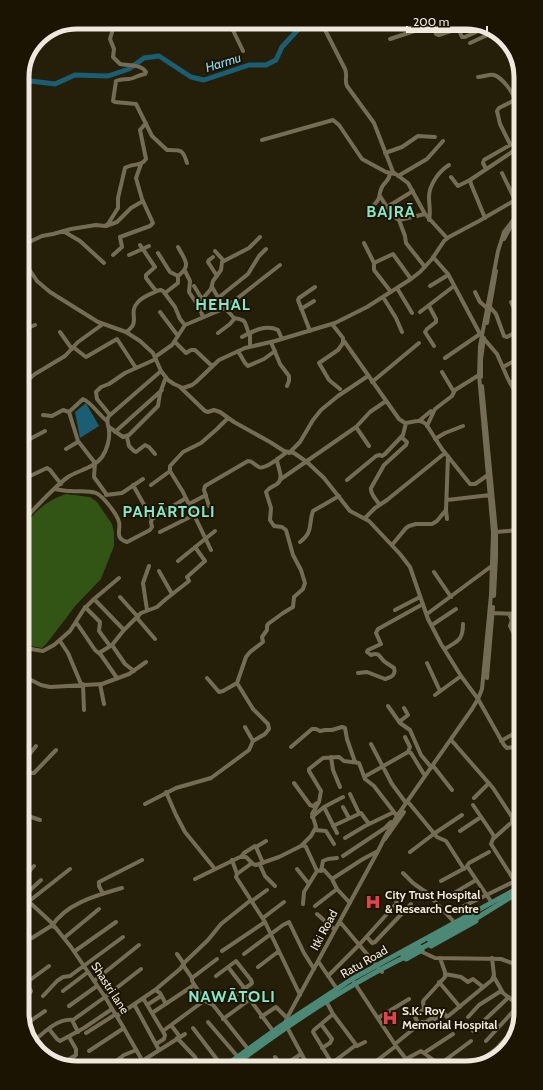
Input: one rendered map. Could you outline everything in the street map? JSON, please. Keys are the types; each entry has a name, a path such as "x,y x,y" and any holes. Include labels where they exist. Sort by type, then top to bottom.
{"main road":[{"name":"Ratu Road","path":"236,1061 238,1057 286,1020 352,980 514,891"},
{"path":"238,1061 281,1028 336,992 457,926 514,892"},
{"path":"510,896 514,895"},
{"name":"Ratu Road","path":"239,1061 356,986 458,931 514,898"}],"street":[{"path":"113,29 110,39 114,49 113,57 120,64 134,66 145,70 146,73 136,75 131,79 116,81 112,100 115,102 135,104 156,140 168,150 175,149 181,151 185,156 187,163"},
{"path":"233,29 243,51"},
{"path":"325,29 346,69 347,73 345,80 347,86 374,123 385,153 396,175"},
{"path":"390,39 418,29"},
{"path":"434,29 436,34 439,35 458,29 463,37 478,31"},
{"path":"470,43 488,34"},
{"path":"478,77 492,75 496,76 510,89 514,95"},
{"path":"510,144 500,124 497,111 499,108 514,101"},
{"path":"262,140 333,120 339,125 362,159 406,181 425,214 447,238"},
{"path":"113,254 122,247 120,237 152,225 136,178 141,164 147,158 140,131 146,123"},
{"path":"385,153 402,147 418,136 435,137"},
{"path":"396,175 427,159 443,141"},
{"path":"486,169 483,163 484,160 514,142"},
{"path":"451,177 458,186 470,180 514,151"},
{"path":"105,226 111,221 118,209 118,198 127,166 141,164"},
{"path":"430,220 431,212 428,195 439,172 449,165"},
{"path":"372,207 378,201 382,186 389,179 390,173"},
{"path":"502,173 514,194"},
{"path":"470,180 485,218"},
{"path":"387,207 413,191"},
{"path":"380,196 394,217 399,220 406,236 406,243 425,267"},
{"path":"29,242 42,236 75,228 114,224 118,222 131,208 143,201"},
{"path":"180,387 183,388 192,385 222,358 250,346 282,339 345,319 411,279 425,267 447,238 514,201"},
{"path":"399,220 425,214"},
{"path":"488,308 501,240 514,219"},
{"path":"384,841 425,776 452,741 479,701 486,679 496,557 496,532 484,414 478,374 478,356 501,248 506,235 514,224"},
{"path":"63,231 80,241 104,263"},
{"path":"198,303 212,287 224,261 252,246 260,237"},
{"path":"364,243 374,263 374,270 391,292"},
{"path":"129,255 142,247 149,246"},
{"path":"142,247 155,267 146,275 146,278 157,291"},
{"path":"178,247 186,261 187,266 185,271 178,276"},
{"path":"218,298 248,274 259,256 266,249"},
{"path":"215,251 224,261"},
{"path":"158,253 170,272 178,276"},
{"path":"374,263 392,254 411,279"},
{"path":"214,257 208,262 217,276"},
{"path":"433,257 448,275 482,336 497,354 514,390"},
{"path":"110,415 97,399 96,392 101,387 155,358 170,348 185,325 223,309 280,265"},
{"path":"29,268 46,289 103,324 126,332 140,341 151,350 161,371 170,382 180,387 205,411 211,412 217,410 228,418 288,452 294,453 324,478 350,511 365,518 392,545 410,567 426,614 445,650 479,701 505,747 514,747"},
{"path":"185,271 190,281 189,292 198,303 197,306 202,317"},
{"path":"430,286 448,275"},
{"path":"165,293 178,283 178,276"},
{"path":"194,286 202,299"},
{"path":"420,312 454,286"},
{"path":"212,287 224,307 235,318 241,318 244,320 249,333 250,346"},
{"path":"310,331 298,299 314,287"},
{"path":"397,288 412,313"},
{"path":"126,332 133,326 133,312 137,302 161,290 175,307 180,319 185,325"},
{"path":"475,292 480,302 496,314 504,336 507,337 514,334"},
{"path":"383,297 396,318 402,332"},
{"path":"302,309 314,301"},
{"path":"511,302 514,308"},
{"path":"428,306 436,319 436,322 426,329 425,332 434,346"},
{"path":"160,312 178,336"},
{"path":"218,333 235,318"},
{"path":"29,379 65,356 78,342 103,324"},
{"path":"332,324 399,419 406,423 423,421 446,454 470,484 475,484 488,475"},
{"path":"29,328 35,325"},
{"path":"242,337 260,329 274,328 278,330 282,339"},
{"path":"60,332 73,348 86,357 117,339 136,368"},
{"path":"445,358 482,336"},
{"path":"482,336 481,368 484,414"},
{"path":"340,389 329,380 318,363 338,350 344,341"},
{"path":"175,342 186,353 191,350 195,350 212,366"},
{"path":"271,342 280,364 290,378 287,386"},
{"path":"372,382 420,343"},
{"path":"238,351 248,366 267,358 275,352"},
{"path":"503,367 514,361"},
{"path":"107,421 110,415 161,371"},
{"path":"442,372 454,392"},
{"path":"427,426 435,409 452,396 455,390 478,374"},
{"path":"209,506 204,490 205,486 244,463 250,461 259,467 264,467 288,452 300,442 313,420 321,410 338,396 368,376"},
{"path":"126,437 157,408 166,377"},
{"path":"510,383 514,381"},
{"path":"115,432 162,389"},
{"path":"29,515 71,475 95,463 104,453 109,440 109,426 107,421 85,400 80,401 69,412"},
{"path":"207,678 219,692 237,683 246,657 263,642 262,637 267,631 268,624 292,607 294,597 303,588 305,583 301,570 293,555 286,530 282,527 274,526 270,520 271,508 266,492 281,479 356,427 370,412 386,401"},
{"path":"43,415 52,416 63,410 69,412"},
{"path":"419,421 430,411"},
{"path":"69,412 78,441 95,463 94,477 107,495"},
{"path":"211,550 186,498 170,471 170,466 183,452 200,443 218,429 228,418"},
{"path":"347,480 376,456 384,456 401,437 406,423"},
{"path":"343,856 387,827 396,814 408,803 479,701 484,676 493,565 493,532 485,423"},
{"path":"109,426 122,437 126,437"},
{"path":"436,439 445,433 463,426"},
{"path":"356,427 369,446"},
{"path":"29,440 44,431"},
{"path":"126,437 129,446 134,452 145,445 155,454"},
{"path":"380,504 371,492 371,488 384,465 406,445 407,442 401,437"},
{"path":"66,448 78,441"},
{"path":"365,518 380,504 446,454"},
{"path":"446,454 447,519"},
{"path":"277,459 277,467 281,479"},
{"path":"29,477 47,468 61,484"},
{"path":"151,485 170,471"},
{"path":"56,489 107,495 122,493 143,479"},
{"path":"99,495 118,520 118,533 125,542 129,542 150,530 152,527 152,519 133,486"},
{"path":"189,504 206,495"},
{"path":"447,500 490,495"},
{"path":"300,542 309,530 313,511 339,496"},
{"path":"152,519 186,498"},
{"path":"392,545 406,528 416,524 432,524 437,521 446,510"},
{"path":"160,532 194,515"},
{"path":"496,532 514,530"},
{"path":"178,561 215,531"},
{"path":"99,653 111,646 137,617 147,610 157,607 189,581 187,577 205,561 195,547"},
{"path":"426,614 493,565"},
{"path":"147,610 143,583 149,566"},
{"path":"159,571 172,594"},
{"path":"434,572 451,597"},
{"path":"29,648 45,650 60,641 76,622 85,607 118,578"},
{"path":"120,597 155,639"},
{"path":"395,610 420,597"},
{"path":"94,599 124,630"},
{"path":"358,673 367,672 385,679 394,675 395,670 393,667 385,662 379,654 369,654 367,652 368,650 381,644 376,633 378,629 423,604"},
{"path":"85,607 100,622 99,629 111,646 125,664 134,671"},
{"path":"432,625 456,609"},
{"path":"492,613 514,614"},
{"path":"509,614 513,621 510,626 514,634"},
{"path":"76,622 95,650 99,653 117,678"},
{"path":"445,650 462,637 463,624"},
{"path":"60,641 68,652 82,684 84,710"},
{"path":"29,679 41,685 50,687 100,684 134,671 146,662"},
{"path":"427,664 440,691"},
{"path":"435,695 461,676"},
{"path":"145,804 180,786 211,778 249,750 253,741 266,734 270,727 253,709 237,683"},
{"path":"100,684 104,704"},
{"path":"388,706 399,722 410,730 421,755 452,790"},
{"path":"399,722 408,715 404,708"},
{"path":"245,727 253,741"},
{"path":"291,748 312,729 331,731 342,727 346,728 347,739 355,762"},
{"path":"501,741 514,733"},
{"path":"364,777 408,752 410,747 405,737"},
{"path":"452,741 490,784 499,796 512,819 508,826 493,840"},
{"path":"371,744 392,784 439,838 446,841 492,903"},
{"path":"29,755 36,746"},
{"path":"29,772 34,773 56,750"},
{"path":"408,752 411,753 425,776"},
{"path":"331,757 333,770 340,787"},
{"path":"195,879 241,857 246,857 254,865 262,864 301,846 315,830 316,825 312,817 312,812 319,802 321,791 309,769 322,758 338,757 346,762 355,762 360,764 366,781 374,786 396,814"},
{"path":"294,784 310,804 313,806 319,802"},
{"path":"474,798 490,784"},
{"path":"166,792 185,832 215,869"},
{"path":"350,794 359,814"},
{"path":"312,817 324,807 343,797"},
{"path":"473,805 494,836 491,844 514,879"},
{"path":"324,807 337,833"},
{"path":"343,807 349,818"},
{"path":"334,826 362,813 369,824"},
{"path":"345,838 369,824 396,814"},
{"path":"384,841 396,814"},
{"path":"410,852 462,815"},
{"path":"29,816 40,820"},
{"path":"460,831 481,818"},
{"path":"315,830 326,831 334,844"},
{"path":"266,841 256,847 265,876 275,886"},
{"name":"Itki Road","path":"286,1020 384,841"},
{"path":"241,857 244,853 255,846"},
{"path":"301,846 306,847 319,871"},
{"path":"332,879 378,851"},
{"path":"441,881 466,868 467,864 489,852"},
{"path":"303,904 304,893 319,871 323,861 338,858"},
{"path":"102,894 99,882 142,860"},
{"path":"232,860 237,874 236,877 264,920 300,995"},
{"path":"237,874 252,863"},
{"path":"29,872 34,866"},
{"path":"29,900 70,869"},
{"path":"297,869 309,884"},
{"path":"319,871 325,871 332,879 337,889 350,903"},
{"path":"403,873 413,883 425,891 455,923"},
{"path":"29,891 41,880"},
{"path":"451,894 476,880"},
{"path":"460,908 514,881"},
{"path":"29,936 34,937 74,907 102,894 122,888"},
{"path":"315,906 337,889"},
{"path":"86,1033 155,990 180,970 183,964 204,945 221,924 252,900 268,890"},
{"path":"417,897 425,891"},
{"path":"328,976 367,937 397,902 388,893"},
{"path":"222,951 264,920 284,902"},
{"name":"Shastri lane","path":"29,903 55,927 74,951 105,997 142,1061"},
{"path":"367,937 372,943 375,942 411,904"},
{"path":"64,938 99,910"},
{"path":"317,914 335,930"},
{"path":"74,951 116,922"},
{"path":"244,954 289,922 304,953 314,969"},
{"path":"340,922 382,972"},
{"path":"43,996 57,981 63,977 70,976 123,937"},
{"path":"94,981 139,945"},
{"path":"258,967 280,951"},
{"path":"420,951 430,956 440,958 492,958 509,961 514,966"},
{"path":"177,954 192,978 194,985 205,1000 211,1003 224,1018 248,1050"},
{"path":"419,1024 415,1017 423,1010 424,1000 445,974 440,958"},
{"path":"492,958 494,977 502,991 514,1001"},
{"path":"192,978 217,959"},
{"path":"216,976 236,960 252,981 251,984 244,990 230,999"},
{"path":"318,962 337,989"},
{"path":"29,981 49,966"},
{"path":"228,967 261,1017 273,1031"},
{"path":"36,1039 49,1028 65,1020 72,1020 141,969"},
{"path":"63,991 88,972"},
{"path":"445,974 461,977 468,982 473,979 483,987"},
{"path":"377,1061 419,1024 430,1019 435,1019 444,1013 447,1017 494,977"},
{"path":"352,980 406,1059 421,1051 433,1060"},
{"path":"439,982 460,1007"},
{"path":"152,1013 194,985"},
{"path":"69,1006 97,986"},
{"path":"155,990 158,991 166,1004"},
{"path":"468,1017 479,1006 502,991"},
{"path":"147,1005 161,996"},
{"path":"324,997 333,1014 356,1045"},
{"path":"473,1031 509,997"},
{"path":"143,998 165,1035 165,1038 156,1044"},
{"path":"378,1018 409,999"},
{"path":"163,1031 205,1000"},
{"path":"224,1018 250,1000"},
{"path":"134,1004 159,1050"},
{"path":"261,1017 276,1007 286,1020 288,1029 305,1061"},
{"path":"49,1028 58,1041 70,1037 112,1009"},
{"path":"30,1021 45,1011"},
{"path":"486,1041 514,1012"},
{"path":"330,1061 313,1032 320,1024 333,1014"},
{"path":"72,1020 78,1032"},
{"path":"208,1022 238,1057"},
{"path":"320,1024 332,1039 330,1043 322,1048"},
{"path":"171,1025 178,1038 197,1061"},
{"path":"89,1051 124,1028"},
{"path":"193,1028 218,1061"},
{"path":"142,1061 185,1034"},
{"path":"424,1053 453,1034"},
{"path":"68,1060 76,1055 76,1049 70,1037"},
{"path":"486,1056 507,1038"},
{"path":"444,1061 471,1041"},
{"path":"336,1061 356,1045 358,1046 365,1042"},
{"path":"116,1061 136,1050"},
{"path":"290,1061 301,1054"},
{"path":"275,1057 278,1061"}],"green space":[{"path":"66,494 90,497 97,502 112,524 114,546 101,579 76,605 42,648 29,646 29,521 42,506 53,499"}],"water":[{"path":"86,403 99,426 80,438 75,412"}],"waterway":[{"name":"Harmu","path":"29,82 31,81 55,84 75,75 108,76 129,69 144,58 159,56 191,77 204,80 249,65 266,65 276,60 282,47 299,29"}],"place":[{"name":"City Trust Hospital & Research Centre","path":"373,902"},
{"name":"S.K. Roy Memorial Hospital","path":"390,1018"}],"district":[{"name":"BAJRĀ","path":"391,211"},
{"name":"HEHAL","path":"223,304"},
{"name":"PAHĀRTOLI","path":"169,511"},
{"name":"NAWĀTOLI","path":"232,996"}]}
